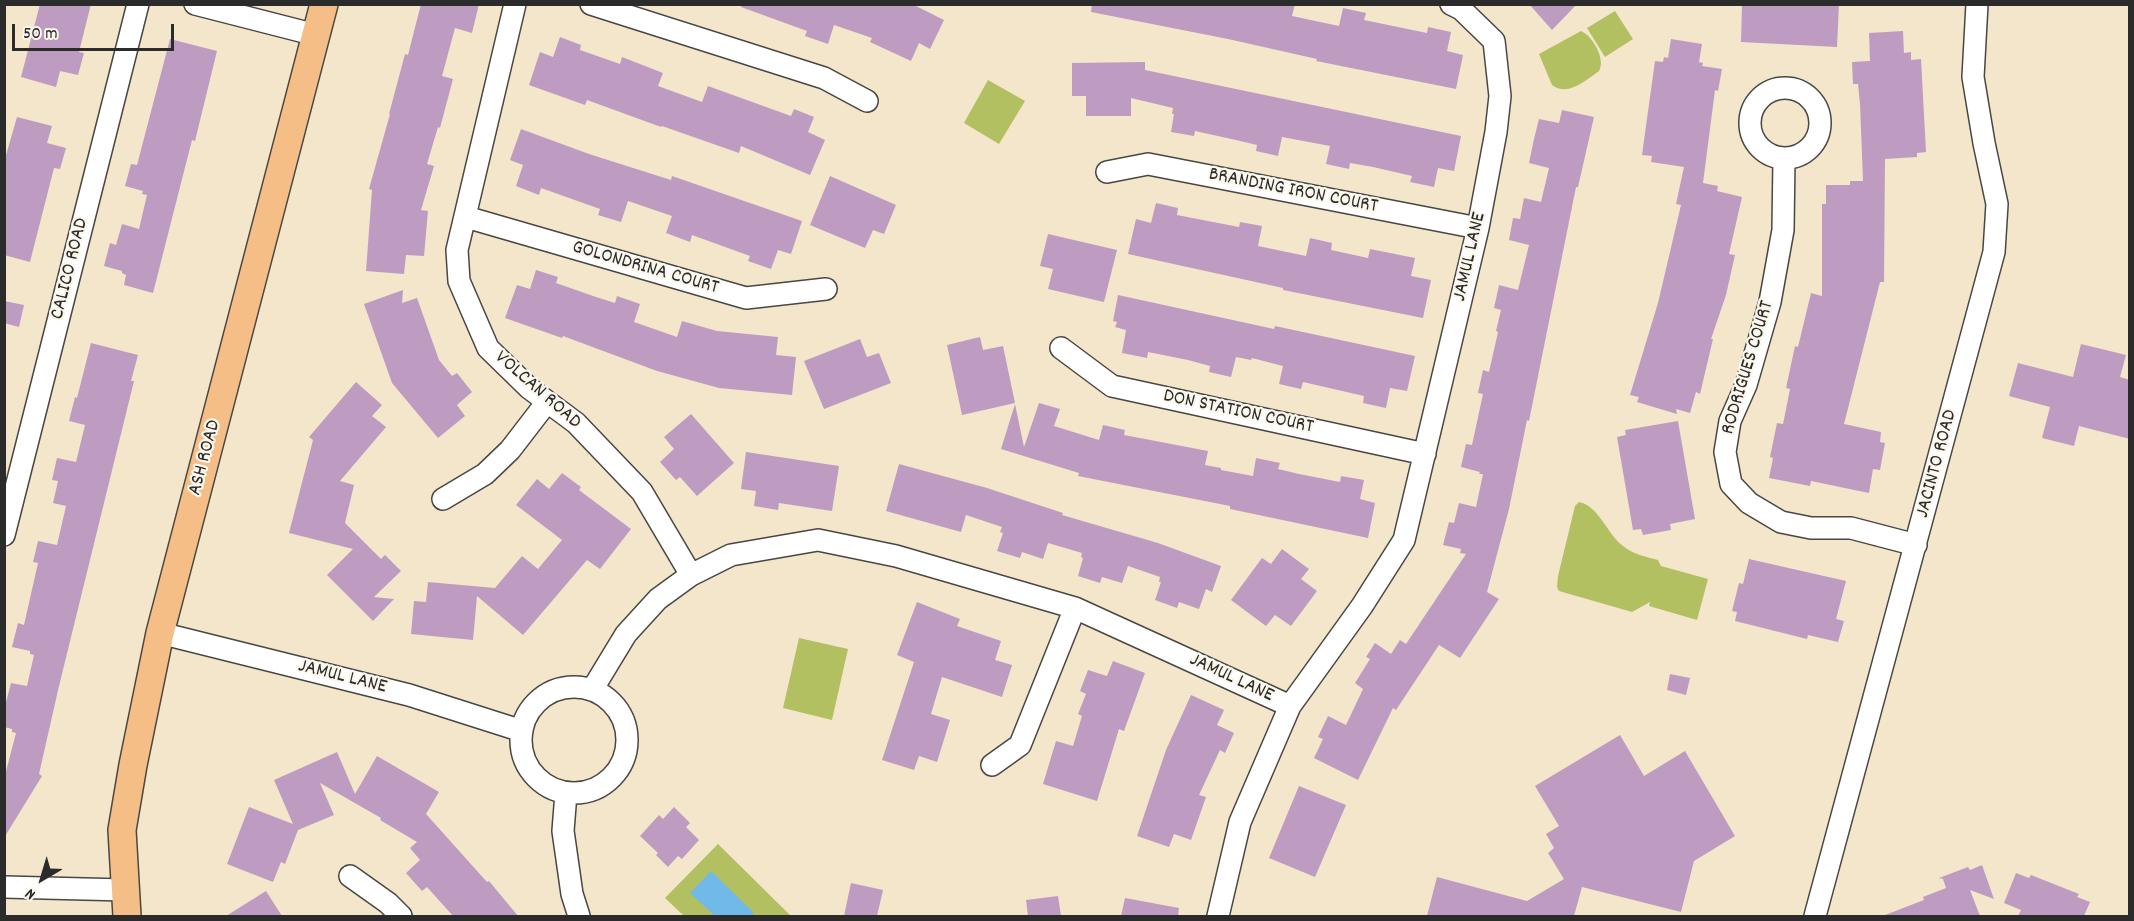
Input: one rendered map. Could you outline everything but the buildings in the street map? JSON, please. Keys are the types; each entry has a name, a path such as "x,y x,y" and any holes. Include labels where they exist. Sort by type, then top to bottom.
{"main road":[{"name":"ASH ROAD","path":"126,904 122,830 160,633 324,4"}],"street":[{"name":"CALICO ROAD","path":"4,535 138,4"},
{"path":"195,4 316,35"},
{"name":"VOLCAN ROAD","path":"515,4 457,250 459,281 488,348 529,388 576,423 642,492 691,575"},
{"path":"591,4 824,78 867,102"},
{"name":"JAMUL LANE","path":"592,690 626,633 658,599 691,575 731,555 818,540 896,556 1075,608 1290,706 1362,606 1404,540 1478,228 1496,132 1500,96 1494,41 1461,9 1451,4"},
{"name":"JACINTO ROAD","path":"1815,916 1994,252 1997,204 1973,77 1977,4"},
{"name":"RODRIGUES COURT","path":"1784,158 1783,230 1770,302 1746,385 1730,421 1725,452 1731,484 1749,503 1781,522 1811,528 1851,528 1916,545"},
{"name":"BRANDING IRON COURT","path":"1107,172 1148,164 1478,228"},
{"name":"GOLONDRINA COURT","path":"466,217 746,298 826,289"},
{"name":"DON STATION COURT","path":"1061,348 1112,386 1425,454"},
{"path":"443,499 485,474 510,450 547,402"},
{"path":"992,765 1020,745 1075,608"},
{"name":"JAMUL LANE","path":"160,633 409,695 522,731"},
{"path":"574,687 592,690 607,699 619,711 626,727 627,744 623,761 614,776 600,787 584,792 566,793 550,788 537,778 527,764 521,748 522,731 528,714 540,699 555,690 574,687"},
{"path":"1218,916 1240,822 1290,706"},
{"path":"566,793 563,831 572,894 579,916"},
{"path":"350,876 388,903 401,916"},
{"path":"4,887 126,904"}],"green space":[{"path":"1615,11 1633,39 1605,57 1587,28"},
{"path":"1581,31 1590,38 1600,55 1599,71 1577,86 1558,88 1552,85 1539,54"},
{"path":"988,80 1025,101 999,144 964,123"},
{"path":"1579,502 1592,509 1617,541 1627,549 1658,560 1661,566 1708,579 1697,620 1649,606 1650,602 1632,612 1559,591 1558,576 1575,506"},
{"path":"799,638 848,649 832,720 783,708"},
{"path":"718,844 791,916 684,916 665,898"}],"water":[{"path":"711,871 754,913 750,916 715,916 690,893"}]}
